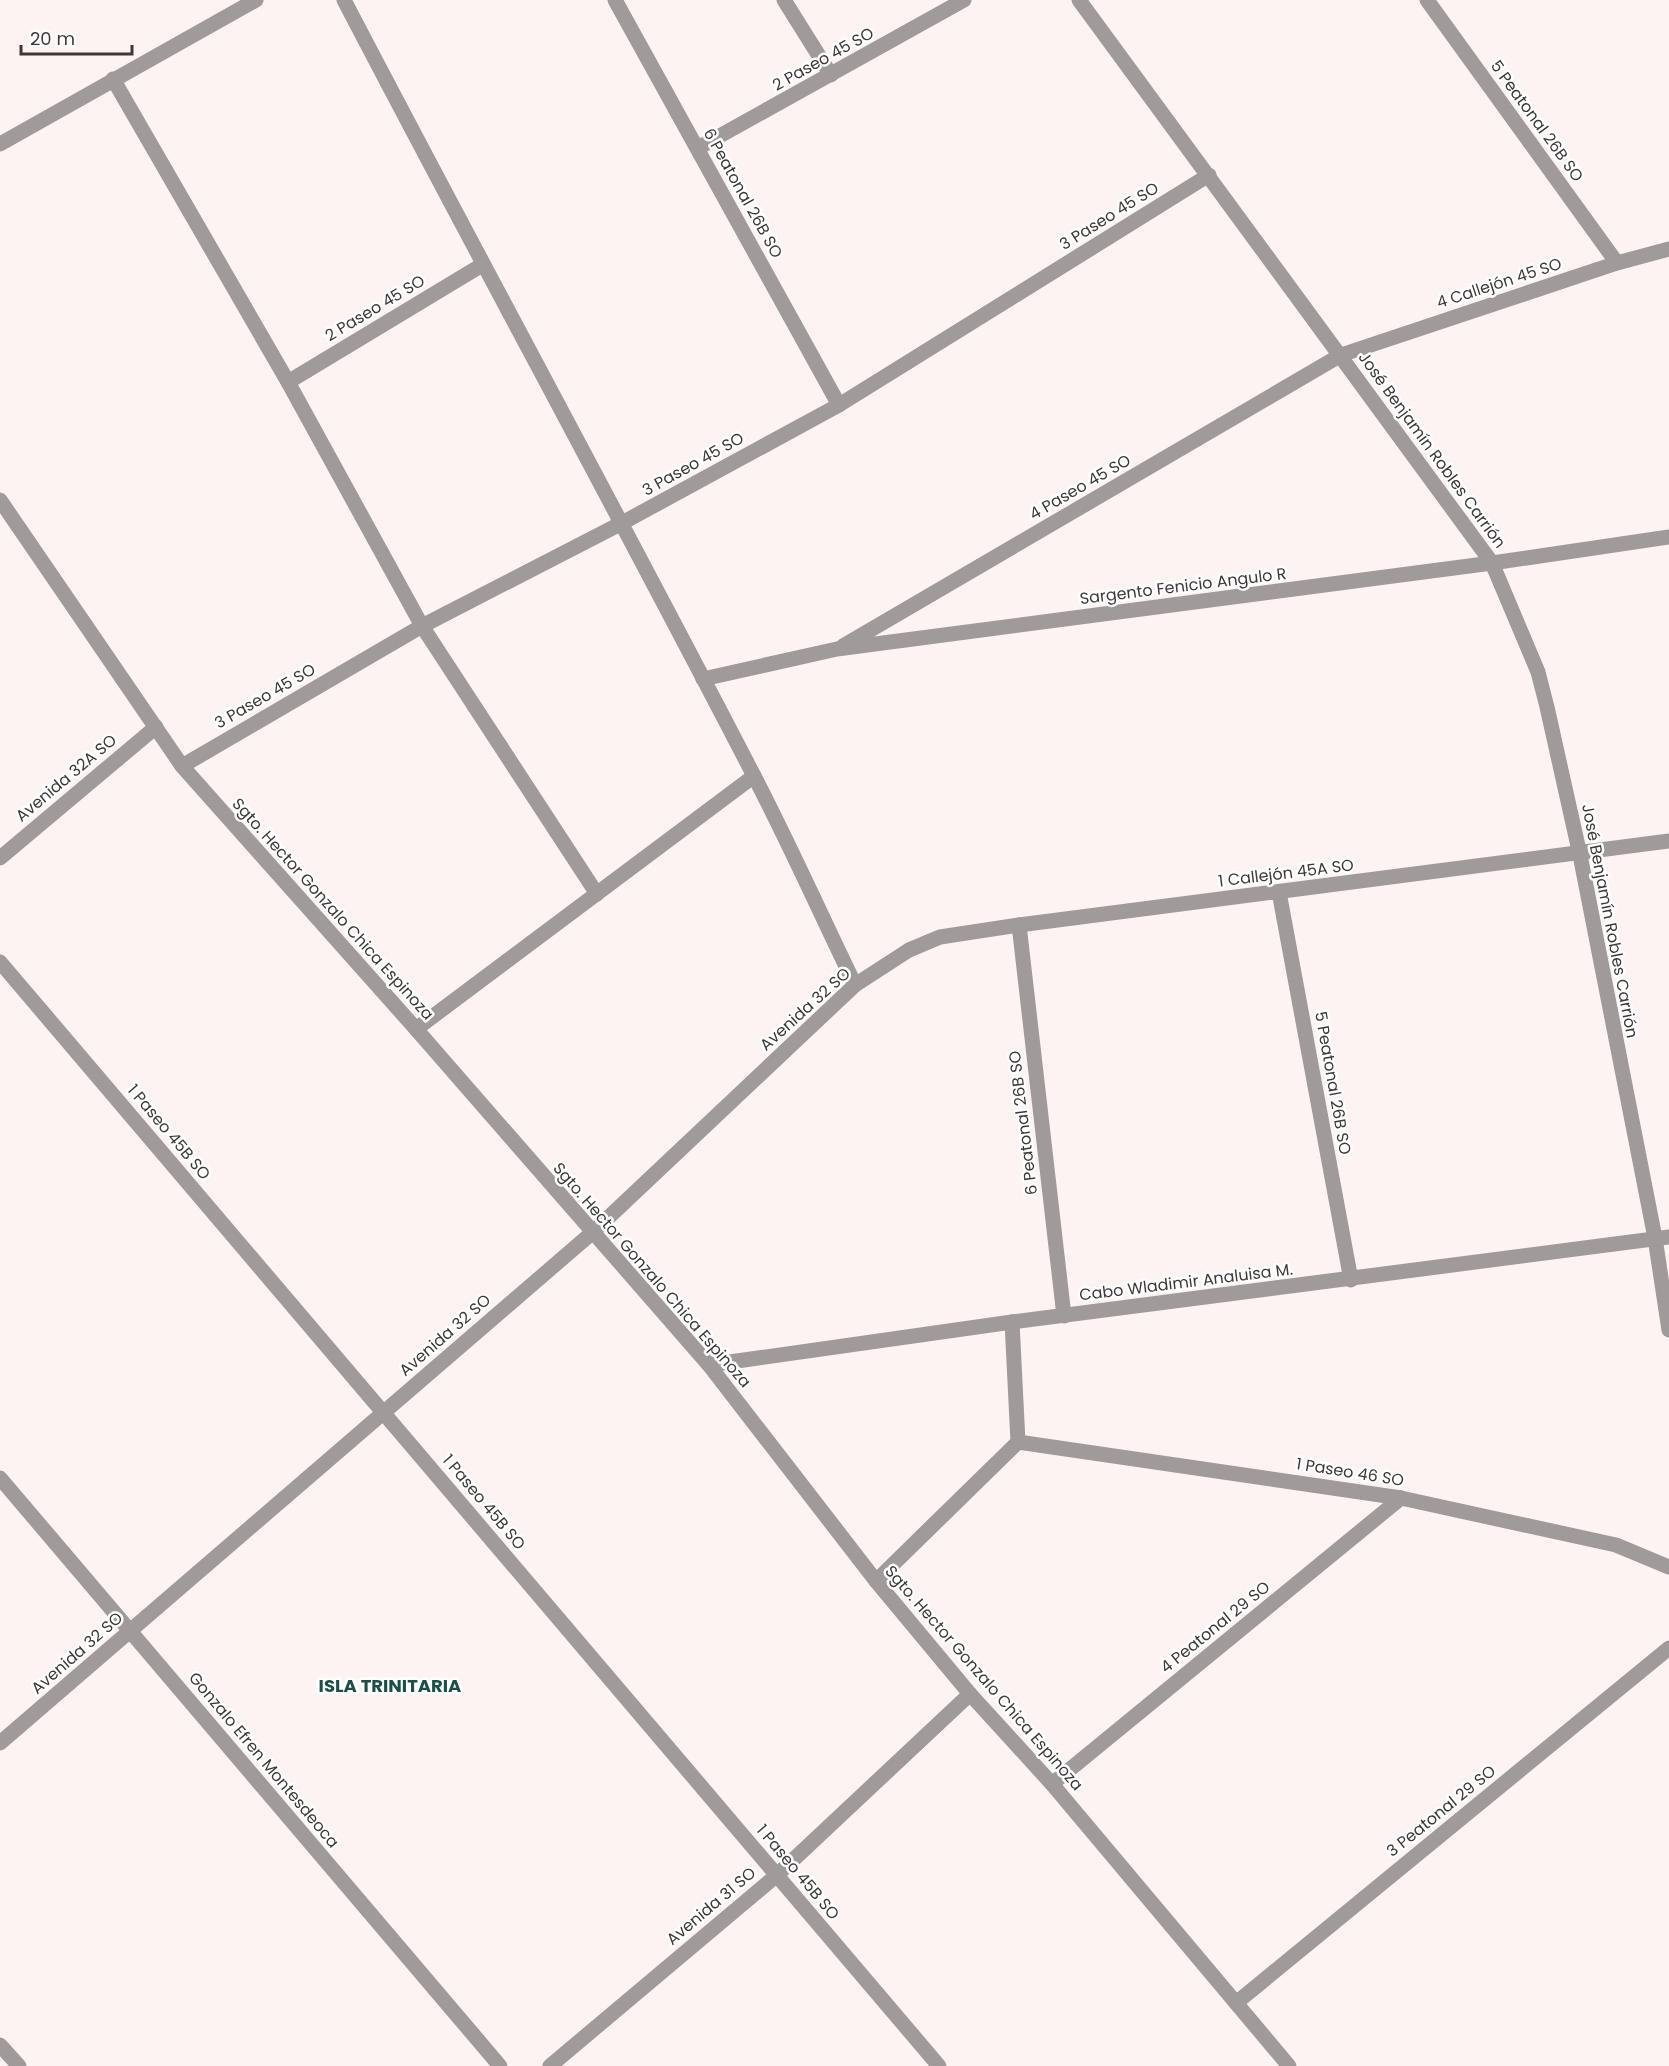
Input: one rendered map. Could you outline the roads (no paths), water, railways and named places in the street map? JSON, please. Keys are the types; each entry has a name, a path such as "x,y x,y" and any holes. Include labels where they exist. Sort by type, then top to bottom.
{"street":[{"path":"0,144 256,0"},
{"path":"344,0 754,776 855,985"},
{"name":"6 Peatonal 26B SO","path":"615,0 838,405"},
{"path":"784,0 831,75"},
{"name":"2 Paseo 45 SO","path":"698,148 964,0"},
{"name":"José Benjamín Robles Carrión","path":"1079,0 1492,563 1538,672 1580,855 1662,1238 1669,1330"},
{"name":"5 Peatonal 26B SO","path":"1427,0 1617,263"},
{"path":"113,79 288,382 422,626 597,894"},
{"name":"3 Paseo 45 SO","path":"182,766 422,626 622,523 838,405 1209,175"},
{"name":"4 Callejón 45 SO","path":"1341,355 1617,263 1669,249"},
{"name":"2 Paseo 45 SO","path":"288,382 482,265"},
{"name":"4 Paseo 45 SO","path":"837,649 1341,355"},
{"name":"Sgto. Hector Gonzalo Chica Espinoza","path":"0,500 182,766 416,1029 709,1365 876,1581 970,1695 1052,1784 1288,2066"},
{"name":"Sargento Fenicio Angulo R","path":"703,679 837,649 1492,563 1669,537"},
{"name":"Avenida 32A SO","path":"0,858 156,727"},
{"path":"416,1029 754,776"},
{"name":"1 Callejón 45A SO","path":"909,950 940,938 1019,925 1580,855 1669,841"},
{"name":"5 Peatonal 26B SO","path":"1279,892 1351,1280"},
{"name":"6 Peatonal 26B SO","path":"1019,925 1064,1316"},
{"name":"Avenida 32 SO","path":"0,1743 593,1232 855,985 909,950"},
{"name":"1 Paseo 45B SO","path":"0,962 939,2066"},
{"name":"Cabo Wladimir Analuisa M.","path":"709,1365 1012,1322 1662,1238"},
{"path":"876,1581 1018,1442 1012,1322"},
{"name":"1 Paseo 46 SO","path":"1018,1442 1401,1498 1616,1545 1669,1567"},
{"name":"Gonzalo Efren Montesdeoca","path":"0,1478 500,2066"},
{"name":"4 Peatonal 29 SO","path":"1052,1784 1401,1498"},
{"name":"3 Peatonal 29 SO","path":"1236,2003 1669,1648"},
{"name":"Avenida 31 SO","path":"550,2066 777,1875 970,1695"},
{"path":"0,2045 19,2066"}],"district":[{"name":"ISLA TRINITARIA","path":"390,1685"}]}
